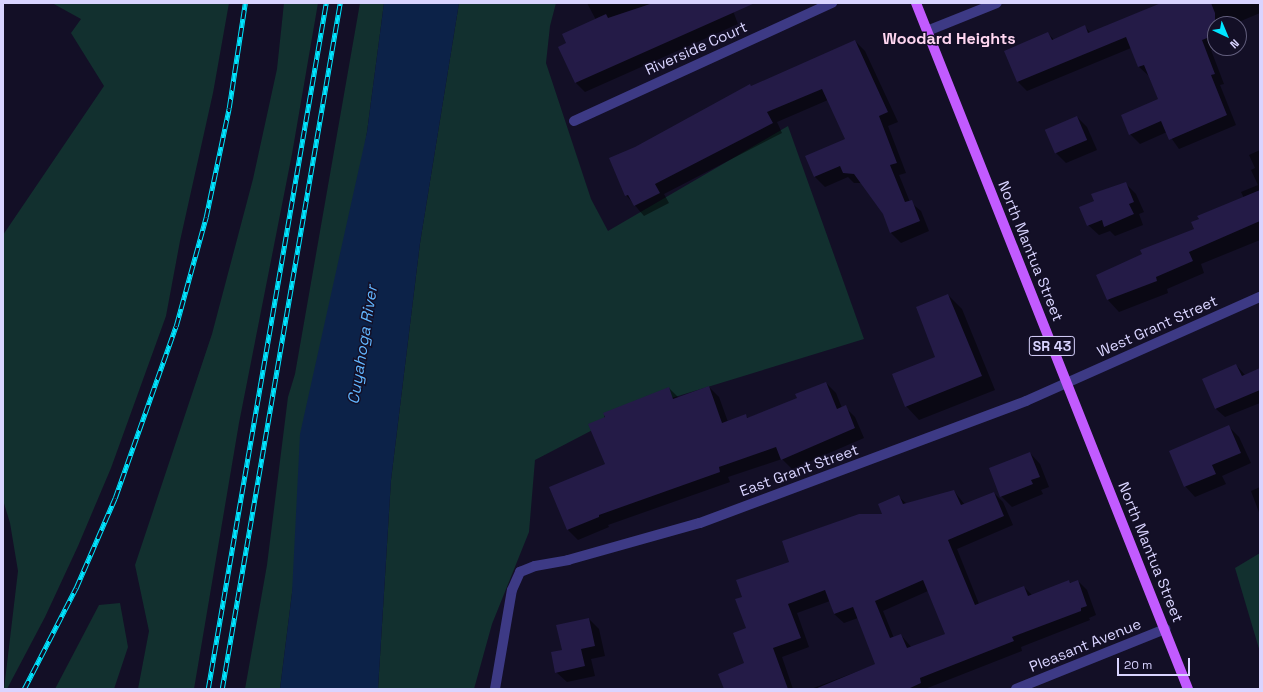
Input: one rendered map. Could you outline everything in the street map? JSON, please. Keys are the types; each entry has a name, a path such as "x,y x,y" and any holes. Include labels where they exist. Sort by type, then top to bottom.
{"main road":[{"name":"North Mantua Street","path":"916,3 1188,689"}],"street":[{"name":"Riverside Court","path":"574,121 832,3"},
{"path":"927,31 997,3"},
{"name":"West Grant Street","path":"1067,383 1260,297"},
{"name":"East Grant Street","path":"495,689 512,590 520,572 535,566 568,560 700,523 1019,404 1067,383"},
{"name":"Pleasant Avenue","path":"1016,689 1165,629"}],"green space":[{"path":"52,3 229,3 213,93 180,241 166,316 111,468 78,546 45,617 7,689 4,689 18,571 10,523 3,500 3,235 104,86 71,33 81,19"},
{"path":"284,3 318,3 292,154 239,423 194,689 138,689 149,631 135,565 212,334 253,179 277,69"},
{"path":"360,3 384,3 367,132 292,593 280,689 245,689 267,565 288,397 295,374"},
{"path":"459,3 556,3 550,26 546,63 591,199 608,231 788,126 864,339 629,411 535,460 529,532 492,624 474,689 378,689 391,480 420,243"},
{"path":"1260,553 1260,652 1235,568"},
{"path":"120,603 128,647 114,689 55,689 99,605"}],"water":[{"name":"Cuyahoga River","path":"384,3 459,3 420,243 391,480 378,689 280,689 292,593 300,434 367,132"}],"building":[{"path":"653,3 755,3 575,83 558,47 566,43 562,34 606,14 608,18"},
{"path":"1161,3 1211,3 1215,16 1207,16 1207,38 1202,40 1215,74 1211,75 1227,115 1169,140 1161,121 1129,135 1121,115 1158,99 1144,65 1138,67 1126,37 1017,82 1004,51 1048,32 1052,40 1085,25 1088,33"},
{"path":"855,40 888,112 879,116 897,163 890,165 905,202 912,200 920,221 890,233 883,214 854,174 843,173 840,166 814,177 805,156 845,139 822,89 767,112 773,123 655,184 660,193 634,206 628,195 625,196 609,158 635,147 750,84 751,86"},
{"path":"1077,116 1087,140 1055,154 1045,130"},
{"path":"1126,182 1134,202 1129,204 1134,214 1104,227 1102,220 1087,226 1079,207 1094,201 1091,194"},
{"path":"1260,190 1260,221 1189,252 1193,261 1156,277 1157,281 1107,300 1096,275 1142,254 1140,250 1194,229 1191,222 1199,219 1197,216"},
{"path":"948,294 982,376 905,407 892,374 935,357 916,307"},
{"path":"1236,364 1242,376 1260,368 1260,390 1215,409 1202,379"},
{"path":"826,382 837,409 846,405 855,428 781,460 776,447 719,467 720,472 599,515 599,517 567,530 549,487 605,464 588,424 605,417 603,413 669,387 673,399 709,386 722,423 746,414 747,418 797,398 795,394"},
{"path":"1229,425 1241,453 1212,465 1216,474 1184,487 1169,451"},
{"path":"1030,452 1040,477 1031,480 1033,484 1000,497 989,468"},
{"path":"954,490 961,505 994,492 1004,516 948,540 975,605 1024,586 1028,596 1069,580 1070,583 1078,580 1087,606 1081,608 1081,611 1012,637 1014,641 920,678 921,683 908,689 815,689 875,664 853,607 834,614 825,590 788,604 801,638 773,648 788,689 724,689 718,674 744,663 733,633 746,628 735,599 742,597 736,580 789,562 782,541 859,514 882,514 878,504 899,495 903,504","holes":["923,580 945,634 907,648 901,634 890,638 875,601"]},
{"path":"589,618 595,646 581,649 585,666 555,673 551,652 562,650 556,625"}],"railway":[{"path":"24,689 76,588 115,498 176,326 206,217 229,108 245,3"},
{"path":"208,689 326,3"},
{"path":"222,689 340,3"}],"district":[{"name":"Woodard Heights","path":"949,39"}]}
